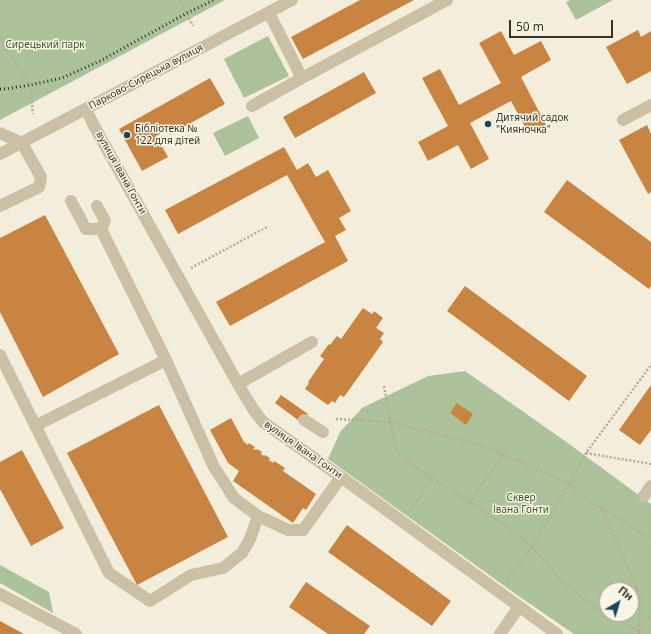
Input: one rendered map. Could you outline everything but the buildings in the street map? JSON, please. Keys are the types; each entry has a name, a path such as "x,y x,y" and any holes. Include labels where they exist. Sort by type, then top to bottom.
{"street":[{"name":"Парково-Сирецька вулиця","path":"0,154 292,0"},
{"path":"252,106 447,0"},
{"path":"269,13 302,78"},
{"path":"623,120 651,105"},
{"name":"вулиця Івана Гонти","path":"86,109 238,384 253,409 263,422 557,634"},
{"path":"0,133 22,143 41,177 39,187 0,206"},
{"path":"71,201 86,229 101,229"},
{"path":"97,206 105,221 101,229"},
{"path":"101,229 166,360 214,467 234,498 258,516 288,530 303,530 341,477"},
{"path":"238,384 312,342"},
{"path":"0,355 109,573 150,601 191,575 223,568 242,553 250,539 258,516"},
{"path":"35,426 166,360"},
{"path":"304,420 323,432"},
{"path":"0,594 76,634"},
{"path":"500,634 519,607"}],"path":[{"path":"180,0 193,26"},
{"path":"0,39 30,86 33,114"},
{"path":"191,268 267,227"},
{"path":"507,580 532,547 586,453 651,365"},
{"path":"384,386 395,444 397,450 403,457 414,466 512,530 532,547 563,582 599,610"},
{"path":"336,419 391,422 478,444 569,483 581,495 651,539"},
{"path":"586,453 651,464"},
{"path":"470,502 502,455"},
{"path":"410,511 432,478"},
{"path":"602,508 640,595 640,633"},
{"path":"640,633 651,616"},
{"path":"623,622 640,633"}],"green space":[{"name":"Сирецький парк","path":"0,0 225,0 0,120"},
{"path":"570,0 613,0 576,20 566,2"},
{"path":"268,36 289,76 244,98 224,59"},
{"path":"248,116 259,138 225,156 213,133"},
{"name":"Сквер Івана Гонти","path":"465,371 565,441 651,504 651,634 574,634 517,595 328,459 340,432 362,408 428,376"},
{"path":"0,565 49,592 53,613 0,583"}],"railway":[{"path":"0,89 30,85 62,78 100,61 187,13 214,0"}],"place":[{"name":"Дитячий садок \"Кияночка\"","path":"488,124"},
{"name":"Бібліотека № 122 для дітей","path":"127,135"}]}
